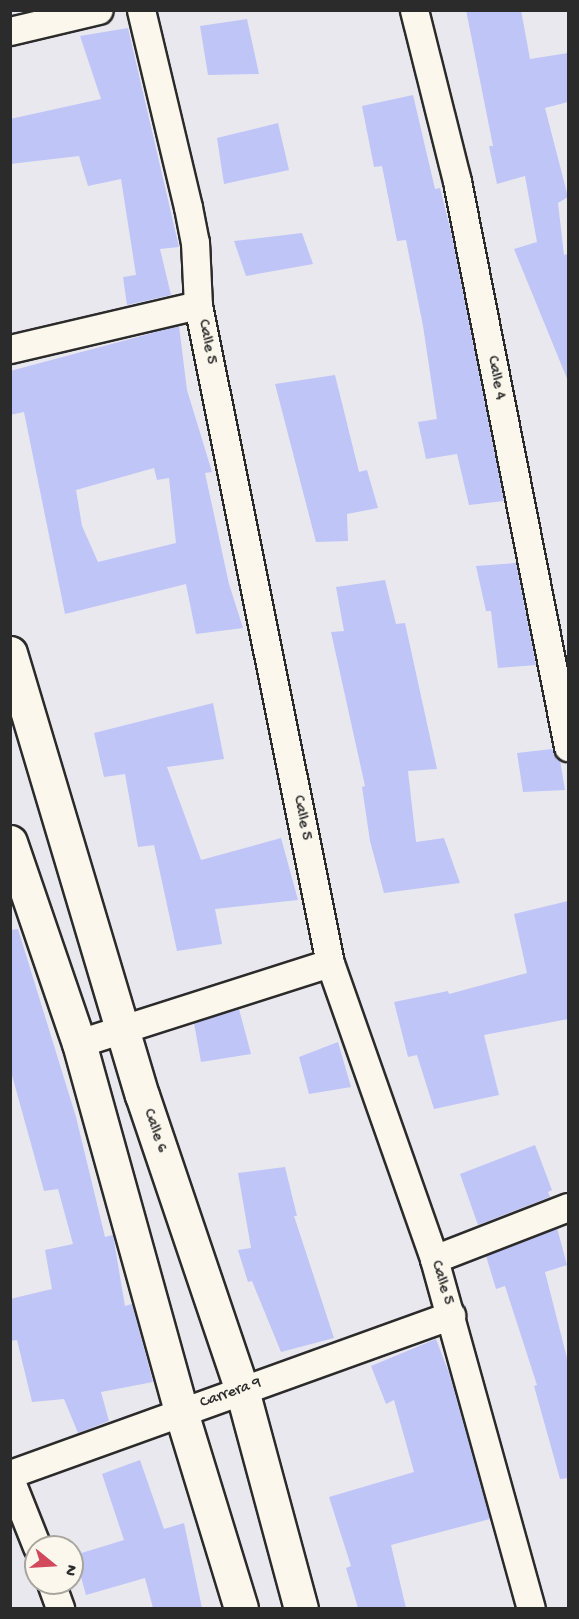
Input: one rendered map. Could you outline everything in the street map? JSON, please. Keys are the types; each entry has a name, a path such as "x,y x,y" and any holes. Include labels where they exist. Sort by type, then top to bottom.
{"street":[{"path":"10,31 99,10"},
{"name":"Calle 5","path":"141,10 195,242 198,305 330,963 434,1259 531,1608"},
{"name":"Calle 4","path":"414,10 457,181 568,747"},
{"path":"10,349 198,305"},
{"name":"Calle 6","path":"10,653 121,1027 242,1390 301,1608"},
{"path":"10,842 79,1043 181,1412 241,1608"},
{"path":"79,1043 121,1027 330,963"},
{"path":"434,1259 568,1207"},
{"name":"Carrera 9","path":"10,1473 451,1315"},
{"path":"10,1479 32,1535"}],"building":[{"path":"466,10 521,10 530,59 568,53 568,102 545,108 568,197 558,203 564,255 568,254 568,381 514,249 537,242 525,176 497,184 489,146 493,146"},
{"path":"247,19 259,74 208,75 200,26"},
{"path":"128,28 179,247 160,249 171,295 127,305 123,277 136,275 121,179 88,186 79,156 10,164 10,119 101,99 80,36"},
{"path":"413,95 435,189 440,188 451,232 504,501 469,505 457,454 426,459 418,422 437,419 423,326 406,240 397,241 382,166 374,167 362,106"},
{"path":"278,123 289,170 224,184 217,138"},
{"path":"302,233 313,264 246,276 234,241"},
{"path":"179,326 187,390 212,472 205,473 229,584 243,628 196,634 186,584 65,614 24,412 10,415 10,371","holes":["154,468 157,480 169,478 176,543 98,562 82,526 76,490"]},
{"path":"335,375 359,472 367,470 378,508 347,514 348,541 316,542 275,384"},
{"path":"516,563 536,665 498,668 491,611 486,611 476,566"},
{"path":"385,580 396,624 405,623 437,769 408,771 416,842 444,838 460,883 384,893 370,841 362,787 365,786 331,632 344,631 336,587"},
{"path":"213,703 224,759 167,767 201,860 281,838 298,900 215,909 222,944 177,951 154,845 138,847 125,774 104,777 94,733"},
{"path":"552,749 560,760 565,790 523,792 517,753"},
{"path":"568,901 568,1019 484,1035 499,1095 434,1109 417,1055 408,1057 394,1002 448,991 449,994 527,973 514,914"},
{"path":"18,929 76,1117 105,1237 113,1235 125,1306 132,1304 153,1382 101,1392 109,1421 78,1433 64,1399 32,1402 17,1340 10,1341 10,1299 52,1289 45,1250 73,1244 58,1189 44,1191 10,1068 10,930"},
{"path":"239,1009 251,1054 201,1062 194,1023"},
{"path":"338,1042 351,1087 309,1094 299,1057"},
{"path":"535,1145 552,1190 548,1192 550,1197 478,1225 460,1174"},
{"path":"285,1167 297,1216 294,1216 334,1338 281,1352 252,1281 248,1282 238,1250 251,1248 238,1173"},
{"path":"557,1228 567,1265 545,1272 568,1362 568,1478 560,1479 534,1386 537,1385 505,1286 496,1289 486,1256"},
{"path":"436,1339 449,1373 490,1519 391,1545 406,1608 358,1608 346,1568 351,1566 329,1497 414,1472 394,1400 386,1404 371,1366"},
{"path":"140,1460 164,1529 184,1523 202,1608 153,1608 145,1578 86,1595 84,1552 124,1540 102,1474"}]}
